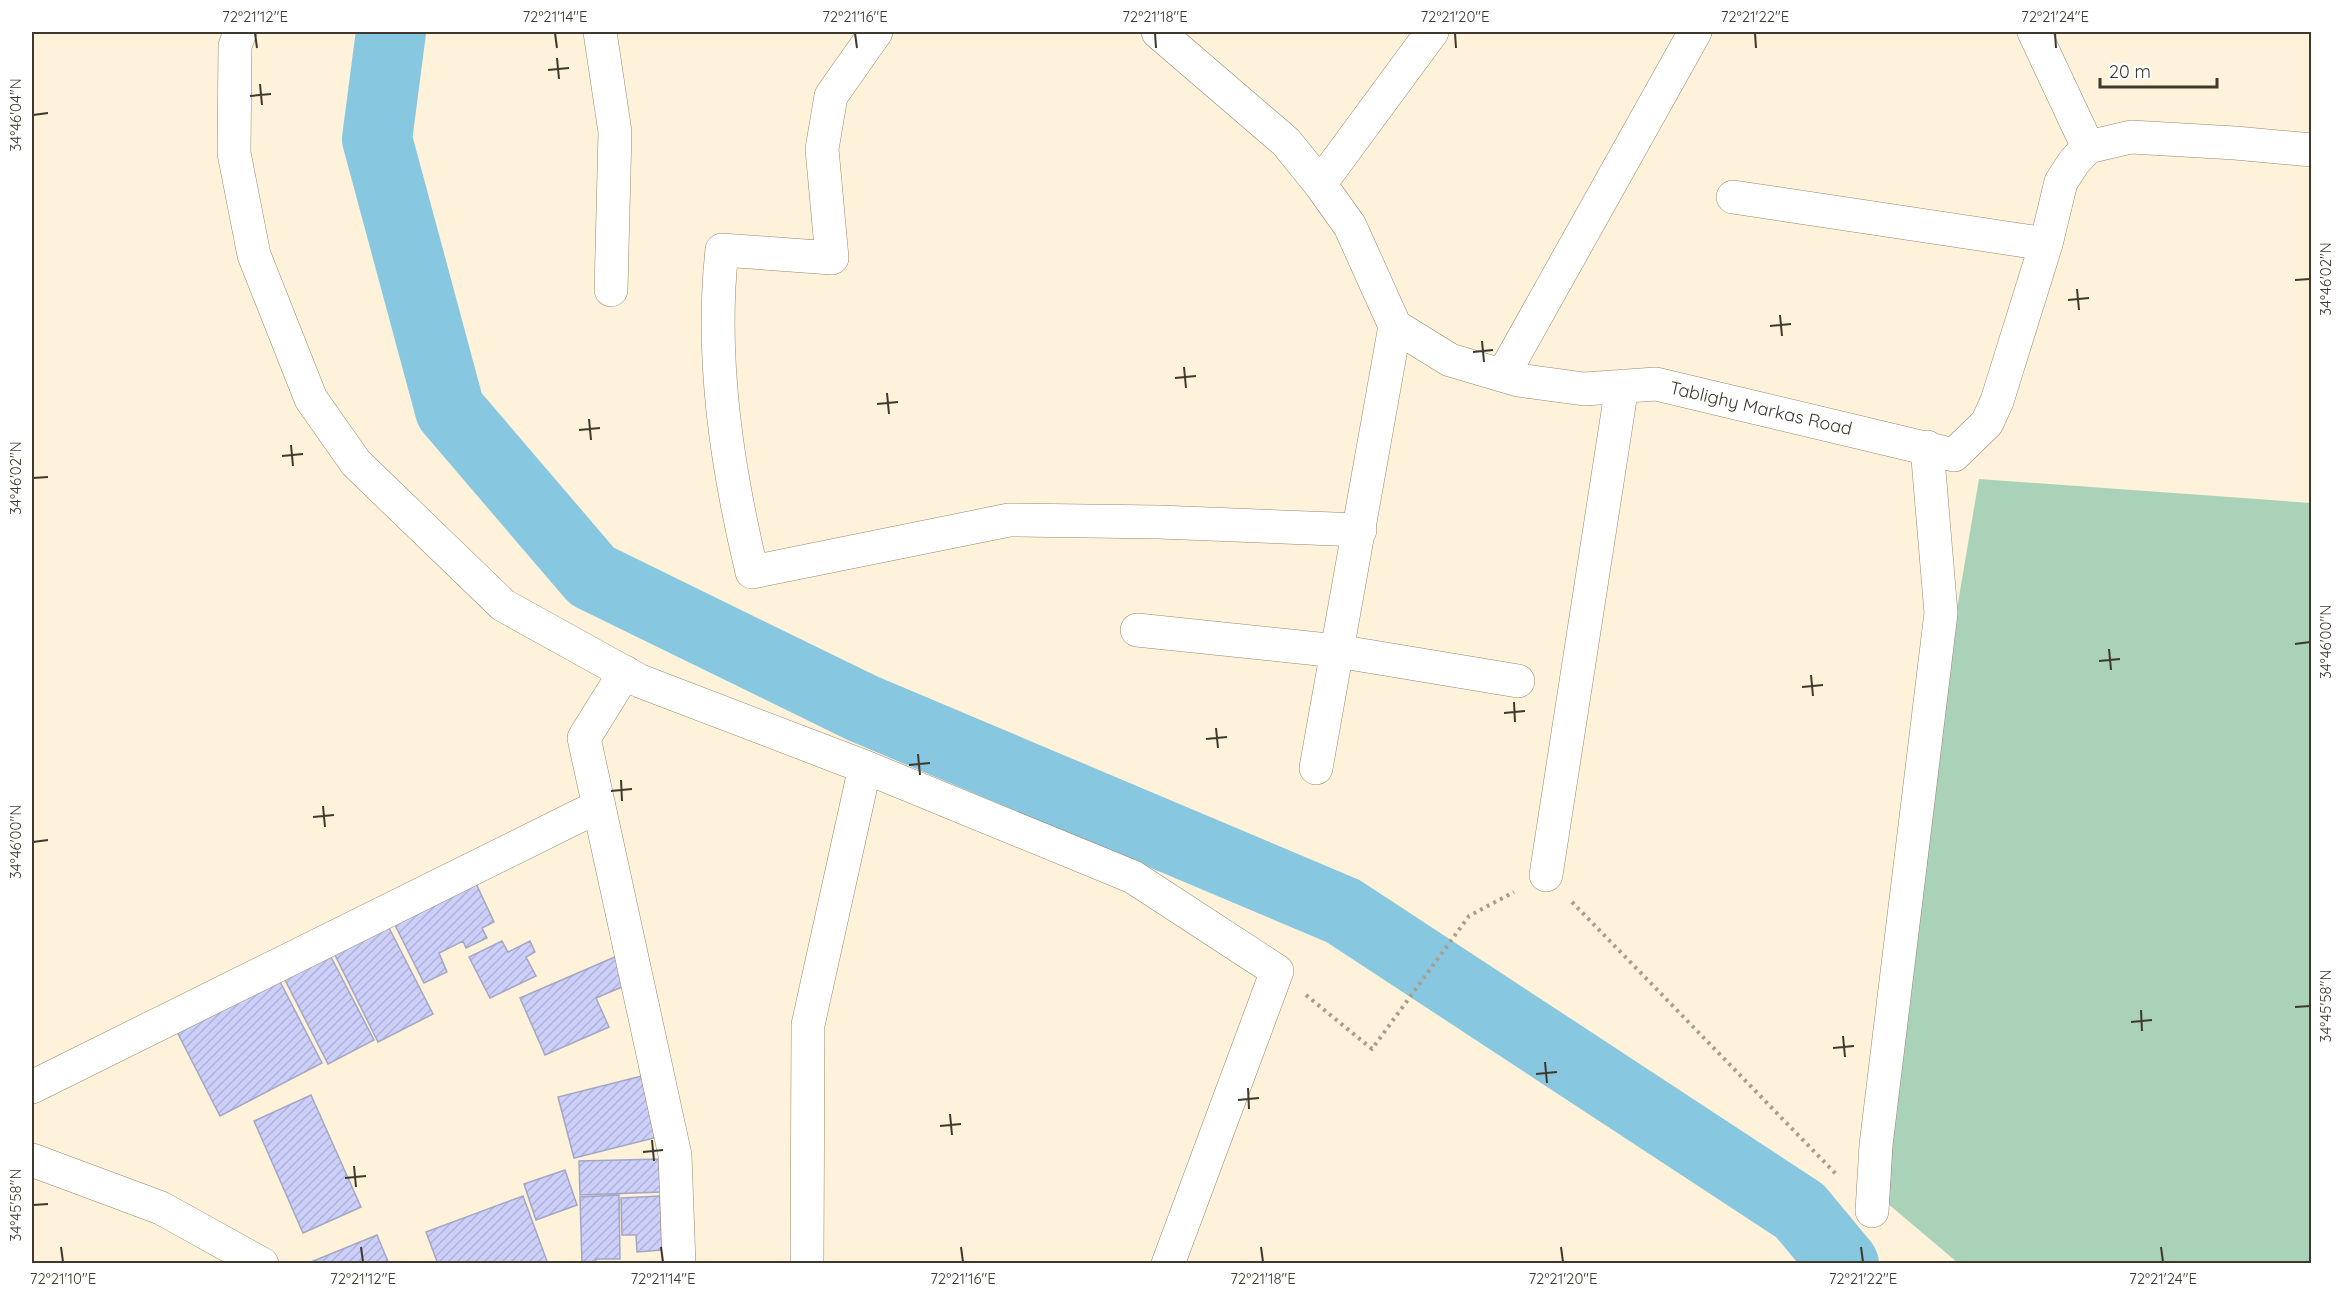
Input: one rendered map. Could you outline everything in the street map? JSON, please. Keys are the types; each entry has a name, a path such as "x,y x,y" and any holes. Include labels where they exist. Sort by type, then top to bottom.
{"street":[{"path":"240,32 235,46 234,153 254,255 311,399 356,463 503,605 640,681 865,767 1133,877 1277,971 1168,1263"},
{"path":"600,32 615,132 611,290"},
{"path":"876,32 831,96 822,149 832,258 722,250 717,294 723,407 742,532 752,572 1009,520 1159,522 1360,530"},
{"path":"1320,184 1432,32"},
{"path":"1503,375 1695,32"},
{"path":"2034,32 2088,147 2131,137 2312,150"},
{"path":"1167,35 1286,142 1320,184 1350,226 1395,326 1316,768"},
{"name":"Tablighy Markas Road","path":"1395,326 1450,360 1518,380 1584,389 1656,384 1954,455 1987,423 1997,401 2046,244 2061,182 2074,162 2088,147"},
{"path":"1733,197 2046,244"},
{"path":"1546,874 1622,386"},
{"path":"1872,1211 1876,1145 1941,613 1927,447"},
{"path":"1137,630 1337,651 1518,681"},
{"path":"625,672 584,738 675,1155 679,1263"},
{"path":"807,1263 808,1025 865,767"},
{"path":"32,1087 599,806"},
{"path":"32,1160 161,1208 262,1263"}],"path":[{"path":"1277,971 1372,1049 1469,916 1546,874 1872,1211"}],"green space":[{"path":"1979,479 2311,503 2311,1263 1958,1263 1860,1180"}],"building":[{"path":"473,877 494,922 482,928 487,938 466,948 463,941 439,953 447,972 424,983 391,917"},
{"path":"386,922 433,1014 378,1042 332,949"},
{"path":"502,941 508,952 530,941 535,952 526,957 536,976 490,998 469,957"},
{"path":"624,953 636,981 596,998 609,1027 545,1055 520,998"},
{"path":"330,955 374,1040 328,1064 284,978"},
{"path":"273,968 322,1063 220,1116 171,1020"},
{"path":"646,1075 662,1136 574,1158 558,1097"},
{"path":"311,1095 361,1207 303,1233 254,1121"},
{"path":"661,1159 662,1192 580,1195 579,1161"},
{"path":"565,1170 577,1205 536,1220 524,1184"},
{"path":"619,1195 620,1259 596,1259 596,1264 582,1264 580,1197"},
{"path":"523,1196 548,1264 438,1264 426,1232"},
{"path":"660,1196 662,1250 637,1252 636,1235 622,1235 621,1198"},
{"path":"377,1235 389,1264 306,1264"}],"waterway":[{"path":"391,32 377,139 450,410 592,576 862,708 1343,911 1800,1211 1844,1264"}]}
